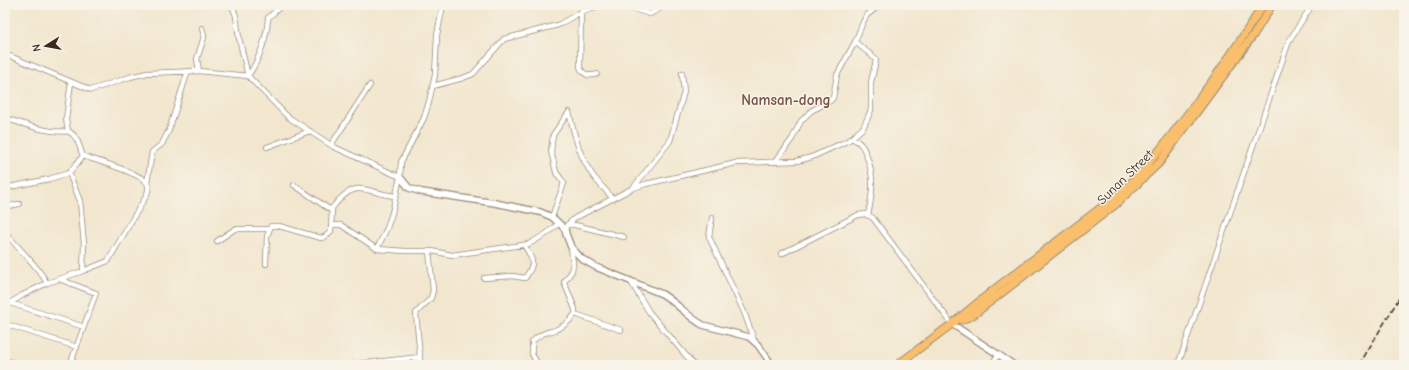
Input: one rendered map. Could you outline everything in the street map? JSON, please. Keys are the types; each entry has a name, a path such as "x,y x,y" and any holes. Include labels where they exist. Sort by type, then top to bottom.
{"main road":[{"name":"Sunan Street","path":"897,365 1124,190 1138,176 1173,134 1234,52 1264,5"},
{"name":"Sunan Street","path":"952,324 973,315 1116,206 1137,186 1158,163 1192,119 1254,34 1272,5"}],"street":[{"path":"232,5 236,16 239,38 248,76 288,117 331,145 400,177 409,188 422,192 501,204 540,212 552,217 558,224 566,227 575,225 624,237"},
{"path":"248,76 257,64 268,29 268,18 282,5"},
{"path":"377,249 387,228 396,196 401,162 424,118 433,86 437,35 443,5"},
{"path":"585,5 581,12 580,67 581,70 587,75 593,76 597,74"},
{"path":"433,86 473,74 504,39 558,25 581,12 601,5"},
{"path":"620,5 650,14 666,5"},
{"path":"775,162 792,139 801,121 811,111 826,104 833,98 837,75 855,42 867,15 880,5"},
{"path":"1178,365 1289,41 1312,5"},
{"path":"199,71 197,59 204,37 202,28"},
{"path":"754,340 743,335 703,325 689,316 662,294 596,267 582,259 572,247 566,234 566,227 575,218 633,188 730,164 804,160 852,138 863,128 871,110 871,87 876,60 855,42"},
{"path":"5,54 91,90 130,77 147,74 199,71 248,76"},
{"path":"5,306 23,295 47,284 103,264 110,258 149,191 147,183 152,152 162,144 169,130 188,71"},
{"path":"633,188 670,142 684,92 682,73"},
{"path":"68,131 66,119 71,82"},
{"path":"331,145 370,85"},
{"path":"552,217 564,183 556,172 551,151 553,135 569,112 584,161 593,177 613,198"},
{"path":"5,118 45,130 56,132 68,131 73,133 77,138 83,156"},
{"path":"268,147 310,131"},
{"path":"852,138 863,146 872,170 873,181 868,216"},
{"path":"83,156 132,173 145,180 147,183"},
{"path":"5,188 49,179 69,173 83,156"},
{"path":"69,173 80,201 84,244 82,272"},
{"path":"294,185 332,211"},
{"path":"266,264 267,236 271,226 279,226 321,238 325,237 331,231 332,211 336,204 348,193 360,188 396,196"},
{"path":"5,207 19,204"},
{"path":"781,254 858,215 866,214 873,218 952,324 1014,365"},
{"path":"712,218 709,237 744,312 754,340 772,365"},
{"path":"332,225 341,225 377,249 430,251 452,255 524,245 546,234 558,224"},
{"path":"218,241 235,229 269,230"},
{"path":"5,232 16,247 29,257 47,284"},
{"path":"484,278 512,276 526,278 531,271 533,264 532,258 524,245"},
{"path":"572,247 572,271 564,282 575,310 575,314"},
{"path":"420,365 416,313 431,298 433,290 430,251"},
{"path":"59,279 96,293 70,365"},
{"path":"631,282 649,312 694,365"},
{"path":"10,303 84,327"},
{"path":"575,314 621,330"},
{"path":"538,365 532,354 532,342 540,335 562,327 575,314"},
{"path":"5,324 77,347"},
{"path":"992,365 999,354"},
{"path":"348,365 420,357"},
{"path":"5,360 21,365"}],"railway":[{"path":"1359,365 1404,290"}],"district":[{"name":"Namsan-dong","path":"786,100"}]}
